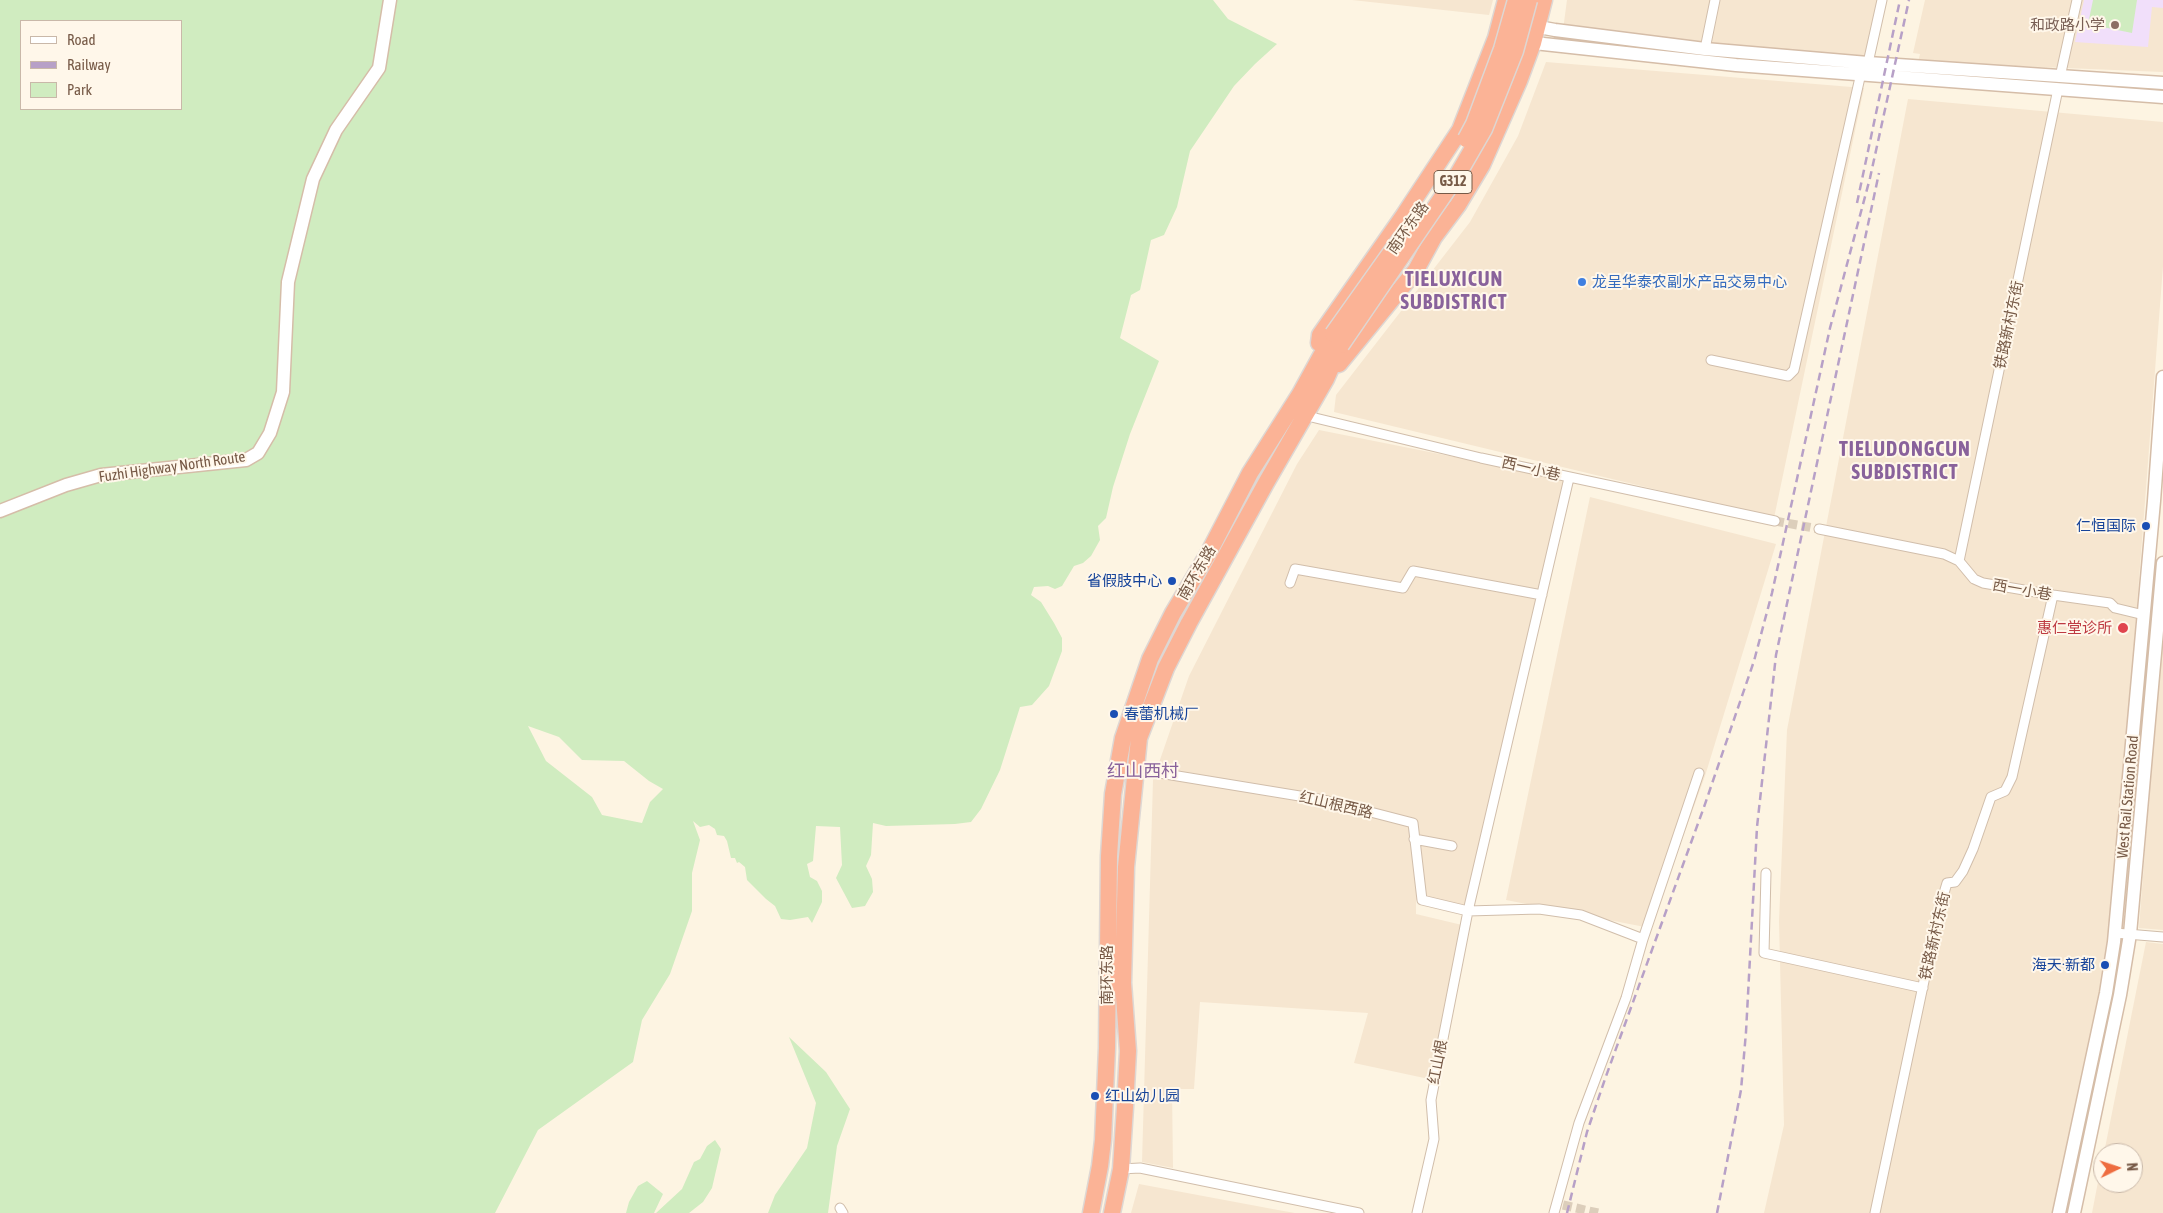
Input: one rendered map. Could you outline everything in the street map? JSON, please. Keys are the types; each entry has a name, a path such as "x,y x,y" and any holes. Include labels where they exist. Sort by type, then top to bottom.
{"highway":[{"path":"1320,373 1320,334 1404,215 1460,130 1496,38 1506,0"},
{"name":"南环东路","path":"1112,1213 1121,1168 1128,1051 1123,983 1126,867 1139,738 1166,668 1296,413 1337,340 1451,167 1474,124 1502,49 1516,0"},
{"name":"南环东路","path":"1337,340 1458,174 1484,129 1515,50 1529,0"},
{"path":"1320,373 1416,270 1434,237 1458,206 1482,165 1519,81 1533,44 1544,0"},
{"name":"南环东路","path":"1091,1213 1100,1166 1107,1048 1109,856 1114,794 1123,738 1150,659 1250,473 1296,413"},
{"path":"1100,1166 1121,1168"}],"main road":[{"name":"Fuzhi Highway North Route","path":"0,510 66,485 101,475 246,460 258,453 270,434 283,392 288,282 313,179 336,130 380,68 390,0"},
{"path":"1501,19 1537,26 1865,68 2059,83 2163,97"},
{"path":"1496,38 1533,44 1736,65 1865,68"},
{"path":"2059,83 2163,83"},
{"name":"West Rail Station Road","path":"2059,1213 2106,993 2115,933 2144,615 2158,502 2163,377"},
{"name":"West Rail Station Road","path":"2074,1213 2120,995 2130,934 2161,615 2163,563"}],"street":[{"path":"1705,48 1715,0"},
{"path":"1711,360 1788,376 1794,370 1882,0"},
{"name":"铁路新村东街","path":"1959,561 2077,0"},
{"name":"西一小巷","path":"1296,413 1569,478 1775,521"},
{"name":"红山根","path":"1417,1213 1434,1138 1431,1100 1468,911 1569,478"},
{"name":"西一小巷","path":"1819,529 1944,554 1959,561 1974,579 1983,583 2110,603 2115,608 2144,615"},
{"path":"1290,583 1295,569 1403,588 1413,571 1542,595"},
{"name":"铁路新村东街","path":"1875,1213 1939,910 1947,883 1956,882 1963,871 1973,849 1991,797 2005,791 2012,777 2053,595"},
{"name":"红山根西路","path":"1135,769 1324,800 1413,823 1422,900 1468,911"},
{"path":"1554,1213 1559,1204 1580,1123 1626,998 1643,939 1699,773"},
{"path":"1414,839 1452,846"},
{"path":"1766,873 1764,953 1923,988"},
{"path":"1468,911 1539,909 1573,914 1643,939"},
{"path":"2115,933 2163,937"},
{"path":"1121,1168 1140,1168 1359,1213"}],"shaded area":[{"path":"1352,0 1493,0 1489,15"},
{"path":"1567,0 1880,0 1867,59 1563,30"},
{"path":"1925,0 2163,0 2163,72 1918,62 1920,54 1913,53"},
{"name":"和政路小学","path":"2084,0 2163,0 2163,8 2152,7 2148,47 2075,42"},
{"path":"1546,62 1864,88 1774,518 1334,412 1336,395 1470,222 1518,136"},
{"path":"1908,99 2163,122 2163,266 2114,906 2103,1003 2056,1213 1764,1213 1784,1125 1779,921 1787,730"},
{"path":"1319,430 1565,479 1468,915 1416,900 1416,914 1462,925 1429,1079 1354,1063 1368,1013 1200,1002 1194,1089 1172,1089 1173,1168 1142,1162 1153,780 1189,676 1297,464"},
{"path":"1590,497 1776,544 1705,776 1650,928 1506,900"},
{"path":"2163,617 2163,930 2139,928"},
{"path":"2146,942 2163,944 2163,1213 2092,1213 2096,1193 2143,1193 2143,1143 2106,1143"},
{"path":"1139,1184 1278,1210 1295,1213 1131,1213"}],"green space":[{"path":"0,0 1213,0 1228,19 1277,44 1234,86 1190,151 1177,207 1164,235 1151,240 1140,290 1131,295 1120,338 1159,361 1130,434 1113,487 1106,518 1098,526 1100,540 1091,556 1083,563 1074,566 1062,586 1055,589 1048,586 1034,587 1031,595 1041,602 1054,623 1062,638 1062,651 1049,686 1032,705 1020,707 1000,770 981,809 971,822 886,826 873,823 871,855 866,866 872,879 873,892 865,906 852,908 836,878 842,865 840,827 816,826 813,861 807,864 810,877 817,881 822,891 822,902 812,923 808,917 790,920 781,919 775,906 747,880 745,867 739,862 737,863 735,858 731,858 724,836 717,835 715,829 709,825 700,827 693,821 700,840 692,873 692,911 670,974 642,1020 633,1062 538,1130 495,1213 0,1213","holes":["528,726 559,737 582,760 624,761 649,781 663,789 650,802 642,823 602,815 592,797 546,761"]},
{"path":"2093,0 2137,0 2132,33 2088,24"},
{"path":"789,1037 826,1072 850,1109 837,1146 828,1213 768,1213 775,1195 807,1148 816,1103"},
{"path":"715,1140 721,1149 712,1188 703,1202 689,1213 656,1213 682,1189 694,1162 700,1159 707,1146"},
{"path":"647,1181 663,1194 654,1213 626,1213 629,1202 638,1186"}],"tunnel":[{"path":"1775,521 1819,529"},
{"path":"1563,1205 1598,1213"}],"railway":[{"path":"1857,203 1900,0"},
{"path":"1567,1213 1587,1132 1704,807 1754,661 1772,593 1830,328 1870,178 1909,0"},
{"path":"1717,1213 1741,1090 1757,827 1776,655 1879,173"}],"place":[{"name":"和政路小学","path":"2115,25"},
{"name":"龙呈华泰农副水产品交易中心","path":"1582,282"},
{"name":"仁恒国际","path":"2146,526"},
{"name":"省假肢中心","path":"1172,581"},
{"name":"惠仁堂诊所","path":"2123,628"},
{"name":"春蕾机械厂","path":"1114,714"},
{"name":"海天·新都","path":"2105,965"},
{"name":"红山幼儿园","path":"1095,1096"}],"district":[{"name":"TIELUXICUN SUBDISTRICT","path":"1454,292"},
{"name":"TIELUDONGCUN SUBDISTRICT","path":"1905,462"},
{"name":"红山西村","path":"1143,771"}]}
